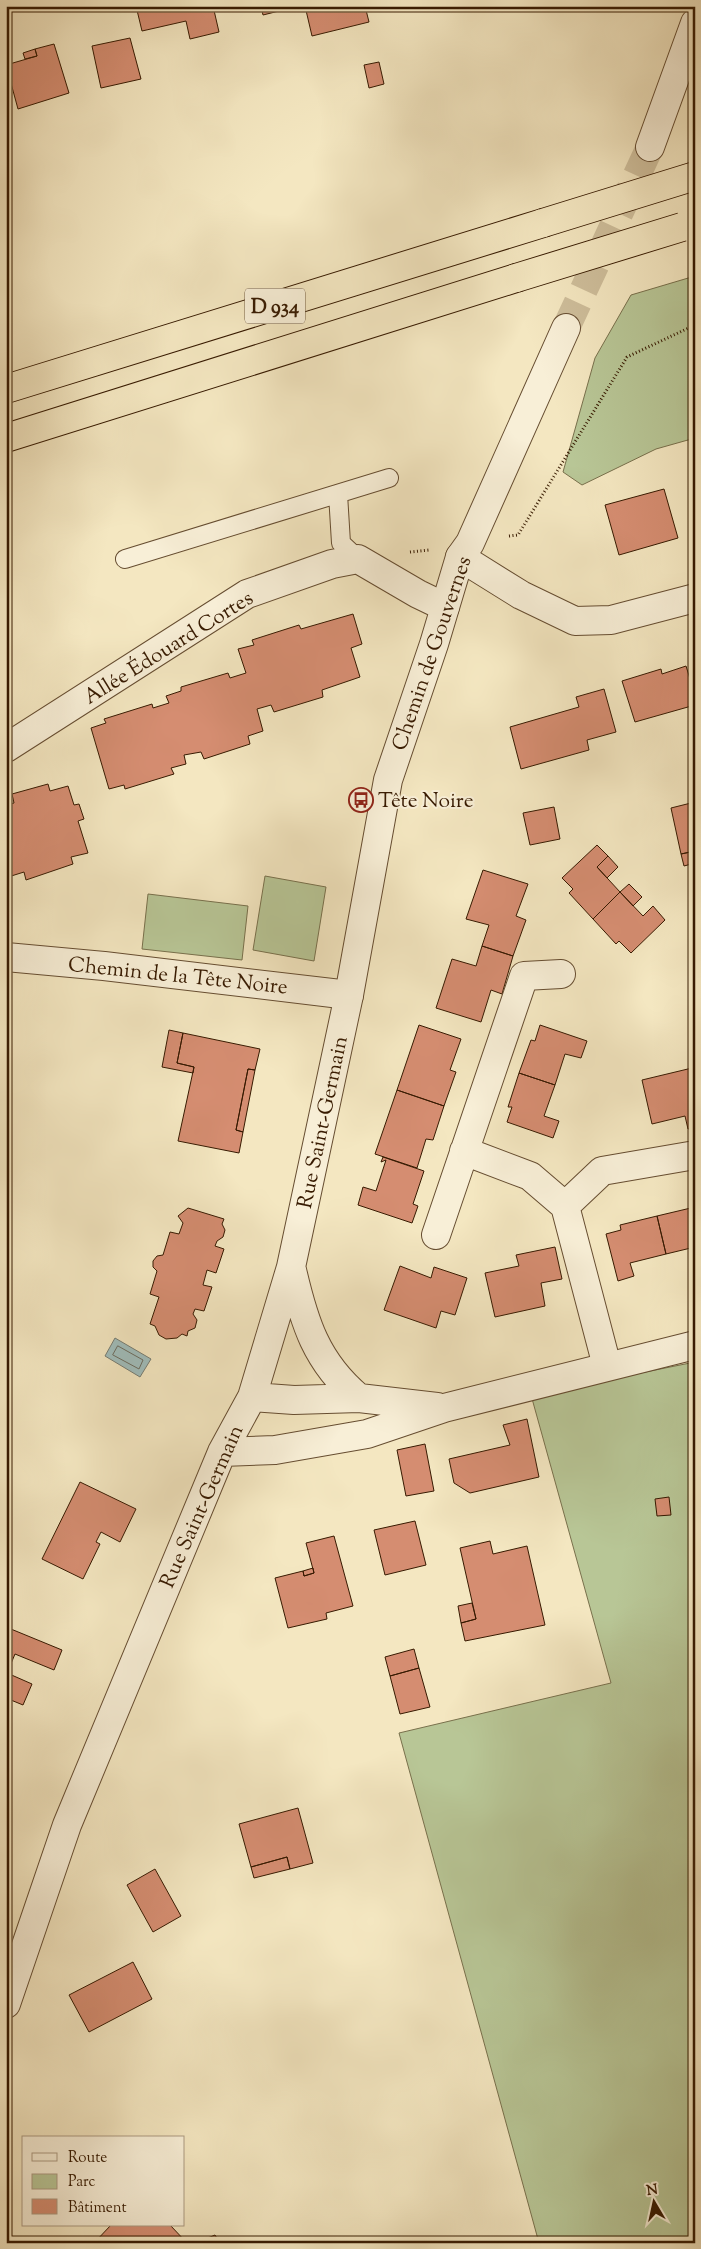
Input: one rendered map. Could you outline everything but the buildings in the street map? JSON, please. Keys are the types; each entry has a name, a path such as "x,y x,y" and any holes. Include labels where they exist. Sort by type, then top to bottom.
{"highway":[{"name":"D 934","path":"6,389 695,176"},
{"name":"D 934","path":"6,438 688,225"}],"street":[{"path":"650,147 695,23"},
{"name":"Chemin de Gouvernes","path":"349,995 388,780 460,557 470,543 566,328"},
{"path":"460,557 521,595 575,621 611,620 695,598"},
{"path":"358,559 418,594 445,607"},
{"name":"Allée Édouard Cortes","path":"6,748 247,594 332,564 358,559"},
{"name":"Chemin de la Tête Noire","path":"6,957 349,995"},
{"path":"436,1235 524,976 561,974"},
{"name":"Rue Saint-Germain","path":"6,2004 67,1825 222,1452 252,1398 291,1267 349,995"},
{"path":"464,1151 530,1176 565,1206 607,1366"},
{"path":"565,1206 602,1171 695,1155"},
{"path":"291,1267 302,1314 317,1350 340,1382 359,1398"},
{"path":"222,1452 276,1450 367,1434 444,1408 695,1345"},
{"path":"252,1398 294,1400 359,1398 444,1408"}],"lane":[{"path":"125,559 389,478"},
{"path":"338,494 341,543 358,559"}],"path":[{"path":"508,536 518,535 627,357 695,325"}],"green space":[{"path":"695,276 695,438 656,449 582,485 563,472 595,358 631,295"},
{"path":"265,876 326,887 314,961 253,950"},
{"path":"148,894 248,906 242,960 142,949"},
{"path":"695,1362 695,2243 539,2243 399,1733 611,1683 531,1395"}],"water":[{"path":"115,1338 151,1359 140,1377 105,1356"}],"tunnel":[{"path":"566,328 650,147"}],"place":[{"name":"Tête Noire","path":"361,800"}]}
